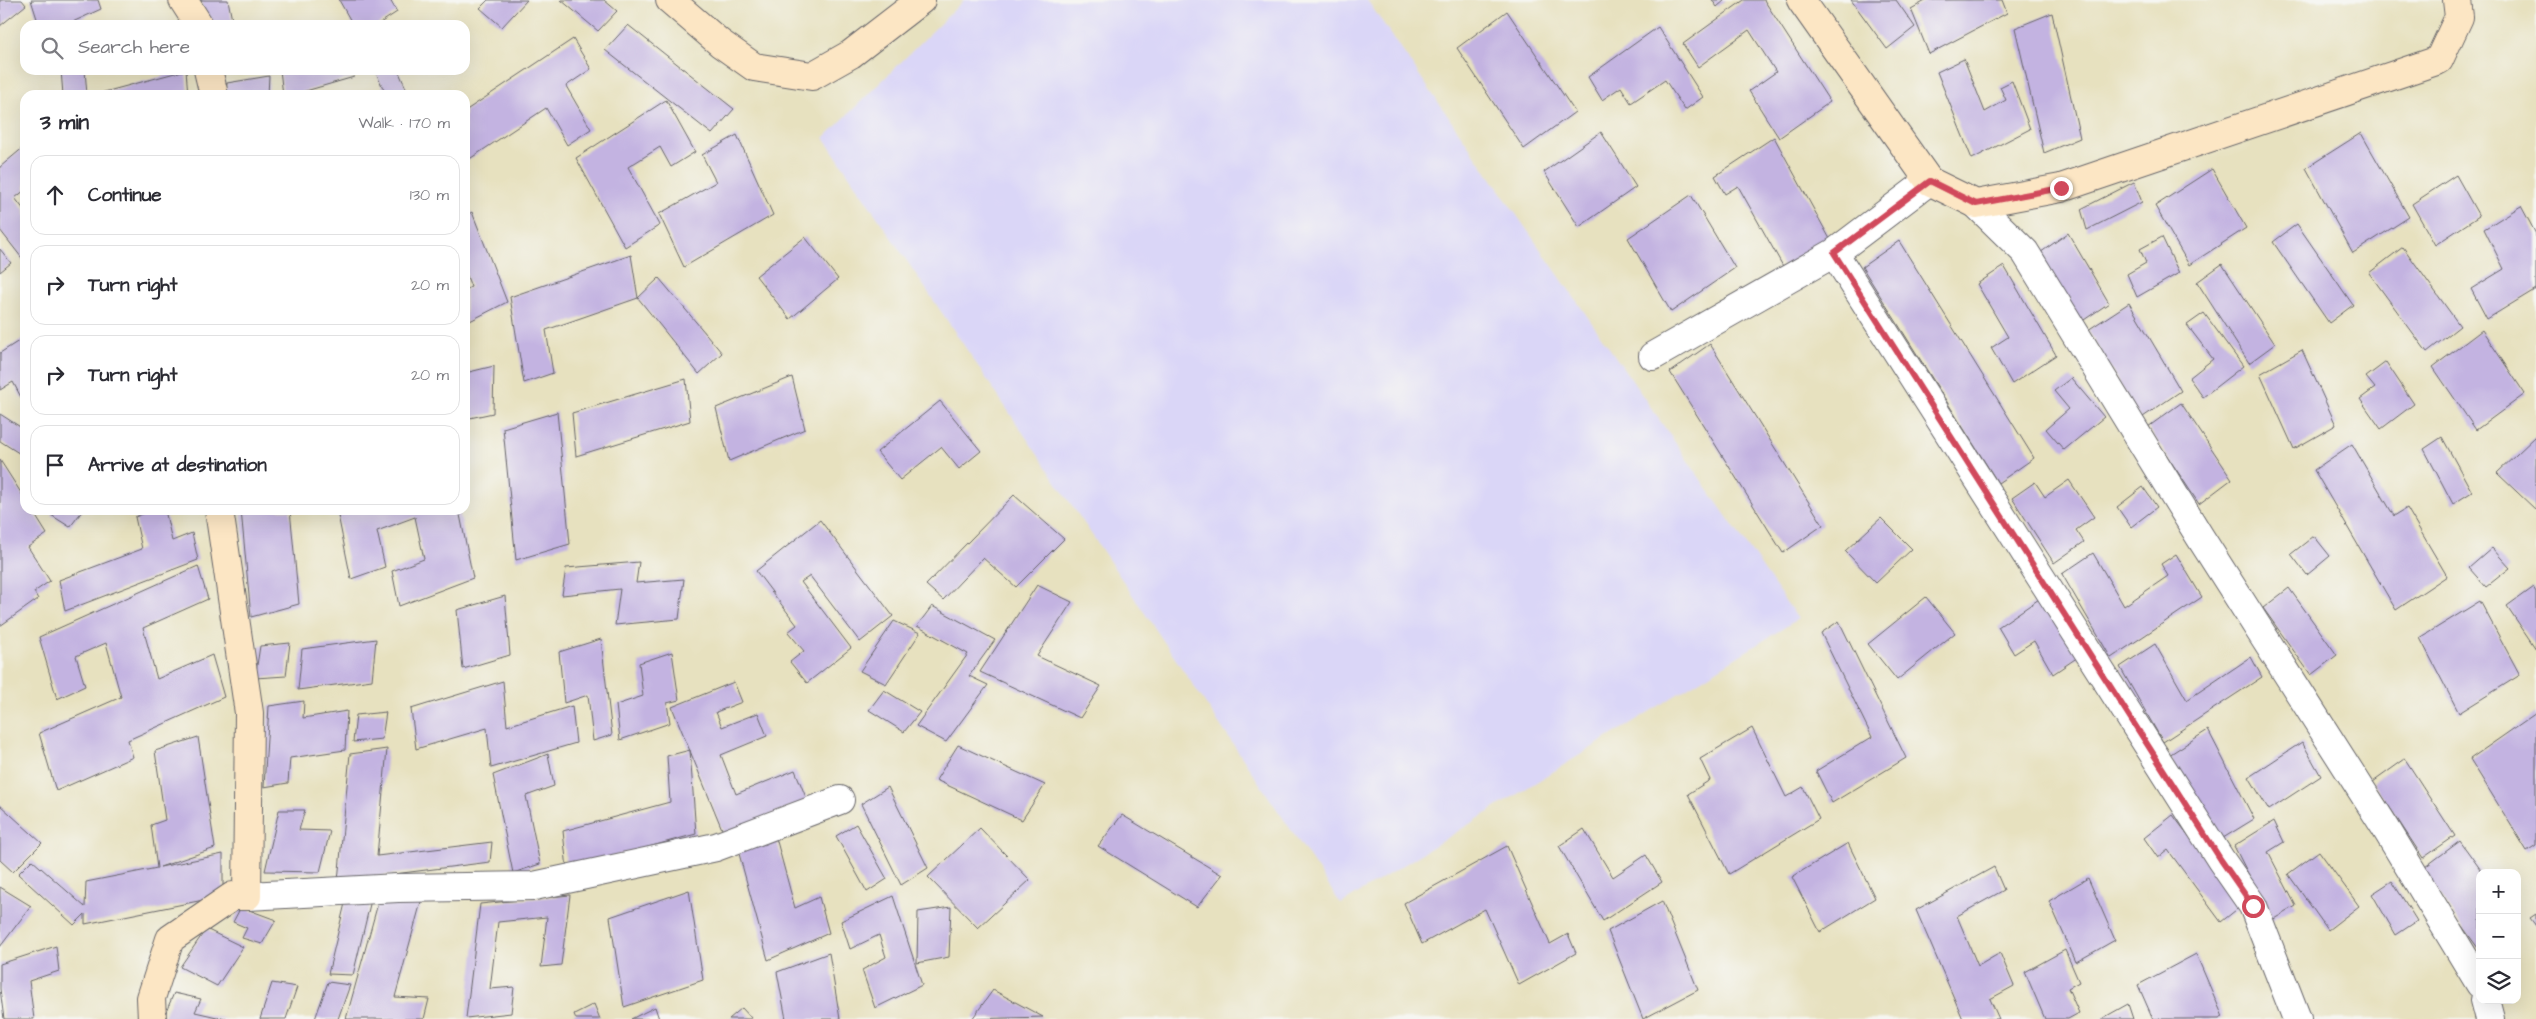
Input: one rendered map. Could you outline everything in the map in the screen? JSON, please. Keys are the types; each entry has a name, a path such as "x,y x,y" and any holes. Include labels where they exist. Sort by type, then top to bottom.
{"street":[{"path":"183,0 196,20"},
{"path":"670,0 720,43 754,67 812,76 851,54 921,0"},
{"path":"1801,0 1930,181 1976,204 2025,252 2200,537 2385,827 2476,977"},
{"path":"1976,204 2061,188 2438,60 2459,17 2457,0"},
{"path":"209,75 213,90"},
{"path":"1653,356 1834,253 1930,181"},
{"path":"1834,253 2215,851 2253,906 2297,1019"},
{"path":"220,515 249,713 247,896"},
{"path":"152,1019 151,998 170,939 233,896 398,888 534,886 716,847 840,800"},
{"path":"2486,1004 2490,1019"}],"shaded area":[{"path":"964,0 1367,0 1798,619 1341,904 824,138"}],"building":[{"path":"0,0 22,0 26,5 0,26"},
{"path":"31,0 98,0 101,9 77,20 37,20"},
{"path":"201,0 228,0 232,20 204,20"},
{"path":"339,0 390,0 397,12 385,20 350,20"},
{"path":"488,0 527,0 502,27 480,8"},
{"path":"561,0 604,0 617,11 598,31"},
{"path":"1712,0 1725,0 1717,7"},
{"path":"1744,0 1764,0 1830,102 1779,138 1749,91 1776,72 1749,30 1698,67 1683,44"},
{"path":"1851,0 1896,0 1915,27 1887,49"},
{"path":"1927,0 2002,0 2007,13 1929,54 1911,9"},
{"path":"1507,11 1575,112 1524,149 1457,48"},
{"path":"2052,13 2080,138 2044,153 2015,28"},
{"path":"628,25 734,109 712,134 605,50"},
{"path":"1658,27 1703,97 1685,110 1665,80 1631,103 1621,87 1602,100 1588,77"},
{"path":"573,39 591,69 566,86 591,129 567,145 546,108 470,159 470,108"},
{"path":"1964,59 1985,112 2006,100 2000,87 2012,81 2030,129 1972,159 1937,72"},
{"path":"61,75 85,75 87,90 63,90"},
{"path":"167,75 186,75 188,90 112,90"},
{"path":"281,75 354,75 354,77 309,90 282,90"},
{"path":"377,75 400,75 407,90 384,90"},
{"path":"269,76 268,90 226,90 227,83"},
{"path":"666,100 695,152 671,167 660,147 628,167 660,225 625,247 576,158"},
{"path":"1601,132 1636,187 1579,227 1544,172"},
{"path":"2361,133 2409,217 2353,253 2306,168"},
{"path":"737,135 773,215 684,267 659,214 716,182 702,155"},
{"path":"1774,137 1830,239 1784,268 1738,186 1725,194 1715,176"},
{"path":"20,150 20,194 15,198 20,204 20,256 0,230 0,167"},
{"path":"2212,169 2246,228 2189,265 2155,206"},
{"path":"2456,175 2479,216 2435,245 2412,204"},
{"path":"2134,182 2142,202 2087,230 2081,209"},
{"path":"1691,195 1735,268 1671,312 1628,238"},
{"path":"2521,206 2536,234 2536,289 2487,319 2471,289 2504,269 2484,229"},
{"path":"472,212 507,302 470,321 471,287 470,213"},
{"path":"2297,224 2353,305 2329,323 2273,242"},
{"path":"2068,233 2109,303 2078,324 2037,255"},
{"path":"805,237 838,279 790,319 756,276"},
{"path":"2162,237 2179,273 2137,297 2127,274 2146,263 2140,249"},
{"path":"1899,241 2034,458 1998,483 1862,267"},
{"path":"2403,247 2460,326 2427,352 2369,273"},
{"path":"0,249 11,263 0,272"},
{"path":"631,255 638,298 546,330 553,373 524,383 510,297"},
{"path":"2222,264 2275,344 2249,363 2197,282"},
{"path":"2004,266 2056,355 2012,384 1991,348 2008,337 1977,284"},
{"path":"659,278 722,353 699,374 638,298"},
{"path":"2129,303 2181,391 2140,419 2088,330"},
{"path":"2204,313 2243,366 2203,397 2189,378 2213,359 2187,325"},
{"path":"2482,330 2525,394 2476,430 2433,367"},
{"path":"20,340 20,395 13,382 0,390 0,353"},
{"path":"1710,344 1823,525 1783,553 1670,372"},
{"path":"2302,350 2336,425 2294,449 2260,374"},
{"path":"2386,362 2414,404 2381,429 2360,399 2375,388 2366,377"},
{"path":"494,366 493,413 470,418 470,372"},
{"path":"792,377 805,429 729,461 716,408"},
{"path":"2071,378 2104,417 2064,450 2046,429 2069,409 2054,391"},
{"path":"686,379 690,421 576,456 572,413"},
{"path":"940,401 981,451 959,469 941,447 900,480 877,452"},
{"path":"2181,403 2232,479 2199,504 2148,427"},
{"path":"557,412 570,544 516,560 503,428"},
{"path":"0,414 20,427 20,454 0,441"},
{"path":"2536,436 2536,510 2497,473"},
{"path":"2442,437 2472,492 2453,504 2424,449"},
{"path":"2352,444 2394,516 2407,508 2447,576 2396,610 2314,470"},
{"path":"0,460 20,491 20,515 35,515 47,534 28,547 50,581 34,592 38,599 0,626"},
{"path":"2069,480 2094,517 2076,530 2084,542 2054,563 2012,498 2035,482 2045,497"},
{"path":"2143,487 2157,507 2131,527 2117,507"},
{"path":"1014,495 1064,539 1016,587 983,558 943,600 926,585"},
{"path":"51,515 79,515 70,527"},
{"path":"140,515 166,515 172,541 192,533 198,560 65,611 59,580 142,549 135,517"},
{"path":"241,515 290,515 299,604 251,617"},
{"path":"338,515 460,515 473,578 399,606 392,571 424,559 415,517 377,531 385,567 351,579"},
{"path":"1881,518 1912,549 1876,583 1845,551"},
{"path":"820,520 893,616 860,642 810,576 801,582 851,648 807,683 790,662 804,651 788,632 797,625 756,571"},
{"path":"2314,536 2330,556 2307,575 2291,554"},
{"path":"2492,548 2510,568 2486,587 2469,568"},
{"path":"2093,553 2124,606 2168,576 2161,564 2176,554 2202,597 2111,658 2062,574"},
{"path":"639,562 636,583 684,579 679,619 615,625 620,589 562,595 566,568"},
{"path":"198,566 208,599 143,628 157,679 212,655 224,697 128,740 133,757 56,791 39,733 121,697 106,643 76,656 85,686 57,699 39,637"},
{"path":"1037,585 1072,602 1037,656 1101,686 1080,718 980,672"},
{"path":"2533,587 2536,592 2536,649 2507,606"},
{"path":"2289,588 2337,655 2311,675 2263,608"},
{"path":"2045,595 2081,655 2053,674 2034,641 2014,654 1998,627"},
{"path":"505,596 510,655 463,669 457,610"},
{"path":"1926,597 1955,633 1897,680 1868,644"},
{"path":"2480,601 2520,675 2459,713 2420,638"},
{"path":"932,606 995,640 969,676 988,685 946,742 916,726 968,654 917,626"},
{"path":"894,621 920,633 886,684 860,671"},
{"path":"1839,621 1906,758 1832,803 1816,771 1872,737 1821,633"},
{"path":"376,639 372,680 298,690 302,649"},
{"path":"601,639 612,735 593,741 588,695 564,703 559,652"},
{"path":"290,643 286,676 255,678 260,646"},
{"path":"2155,644 2187,700 2251,657 2262,677 2163,742 2120,667"},
{"path":"672,652 679,700 667,703 670,723 620,740 616,705 643,696 639,663"},
{"path":"503,681 507,726 572,706 576,743 491,768 487,728 416,749 411,709"},
{"path":"734,682 742,702 716,712 722,727 758,713 767,736 721,755 736,794 795,770 807,800 724,834 672,707"},
{"path":"884,690 920,712 904,732 869,710"},
{"path":"304,701 303,718 347,711 345,750 290,758 288,783 264,787 269,706"},
{"path":"386,712 382,739 353,742 356,715"},
{"path":"2536,713 2536,845 2527,851 2470,759"},
{"path":"1752,728 1786,797 1803,787 1819,819 1729,874 1688,794 1710,780 1700,759"},
{"path":"2208,730 2254,819 2215,843 2169,755"},
{"path":"198,737 215,848 160,867 223,854 223,896 85,924 85,914 74,925 18,874 32,860 85,907 86,882 157,868 151,825 165,820 155,751"},
{"path":"2302,742 2321,776 2269,810 2249,777"},
{"path":"958,745 1045,785 1022,820 936,780"},
{"path":"387,749 377,856 492,842 490,862 338,881 350,754"},
{"path":"690,750 696,834 567,869 563,831 670,802 667,756"},
{"path":"548,754 554,786 526,796 540,864 513,873 493,775"},
{"path":"2405,759 2455,836 2423,858 2373,782"},
{"path":"888,787 928,868 901,885 861,804"},
{"path":"0,805 42,843 13,872 0,860"},
{"path":"279,810 305,810 299,830 330,831 320,872 265,871"},
{"path":"1122,815 1222,875 1197,907 1098,846"},
{"path":"2173,815 2241,906 2221,922 2168,850 2158,858 2144,838"},
{"path":"2274,821 2284,842 2268,852 2296,906 2272,920 2234,846"},
{"path":"856,824 887,879 867,892 836,836"},
{"path":"980,828 1030,880 978,928 928,877"},
{"path":"1584,829 1613,877 1646,855 1662,882 1603,921 1559,846"},
{"path":"775,834 795,908 819,897 829,933 768,960 738,850"},
{"path":"2460,841 2480,869 2476,869 2476,945 2421,870"},
{"path":"1848,843 1875,898 1820,932 1792,877"},
{"path":"1507,846 1550,944 1568,934 1576,953 1519,985 1485,909 1422,944 1404,903"},
{"path":"2319,851 2359,906 2328,930 2288,874"},
{"path":"1994,867 2004,890 1957,916 1978,966 2000,953 2014,986 1990,999 1999,1019 1963,1019 1916,910"},
{"path":"2088,878 2115,940 2076,962 2049,901"},
{"path":"2392,881 2417,921 2396,935 2372,894"},
{"path":"0,887 31,906 0,947"},
{"path":"689,890 703,980 624,1007 610,917"},
{"path":"570,895 561,965 541,967 547,917 498,922 490,989 514,987 511,1013 466,1018 480,904"},
{"path":"380,896 422,898 395,997 429,999 424,1019 346,1019"},
{"path":"893,896 922,985 875,1008 862,970 886,957 879,935 850,949 841,921"},
{"path":"346,899 371,900 353,975 328,974"},
{"path":"1662,901 1698,990 1643,1019 1608,931"},
{"path":"241,907 276,920 262,944 242,938 247,928 233,922"},
{"path":"951,907 949,957 917,963 918,912"},
{"path":"2536,914 2536,926 2530,918"},
{"path":"206,929 243,947 217,986 180,967"},
{"path":"56,946 59,971 29,981 34,1019 4,1019 0,989 0,964"},
{"path":"2065,950 2079,982 2068,988 2079,1013 2068,1019 2045,1019 2025,972"},
{"path":"829,953 840,1019 786,1019 777,972"},
{"path":"2196,954 2223,1017 2219,1019 2153,1019 2138,985"},
{"path":"328,982 350,985 338,1019 315,1019"},
{"path":"272,983 297,987 286,1019 260,1019"},
{"path":"993,990 1043,1017 972,1019"},
{"path":"174,993 201,999 195,1012 226,1019 163,1019"},
{"path":"594,1004 600,1019 576,1019 574,1014"},
{"path":"2128,1004 2133,1019 2103,1019 2103,1018"},
{"path":"655,1007 659,1019 631,1019"},
{"path":"742,1008 752,1019 729,1019"}],"route":[{"path":"2061,188 1976,204 1930,181 1834,253 2221,860 2253,906"}]}
